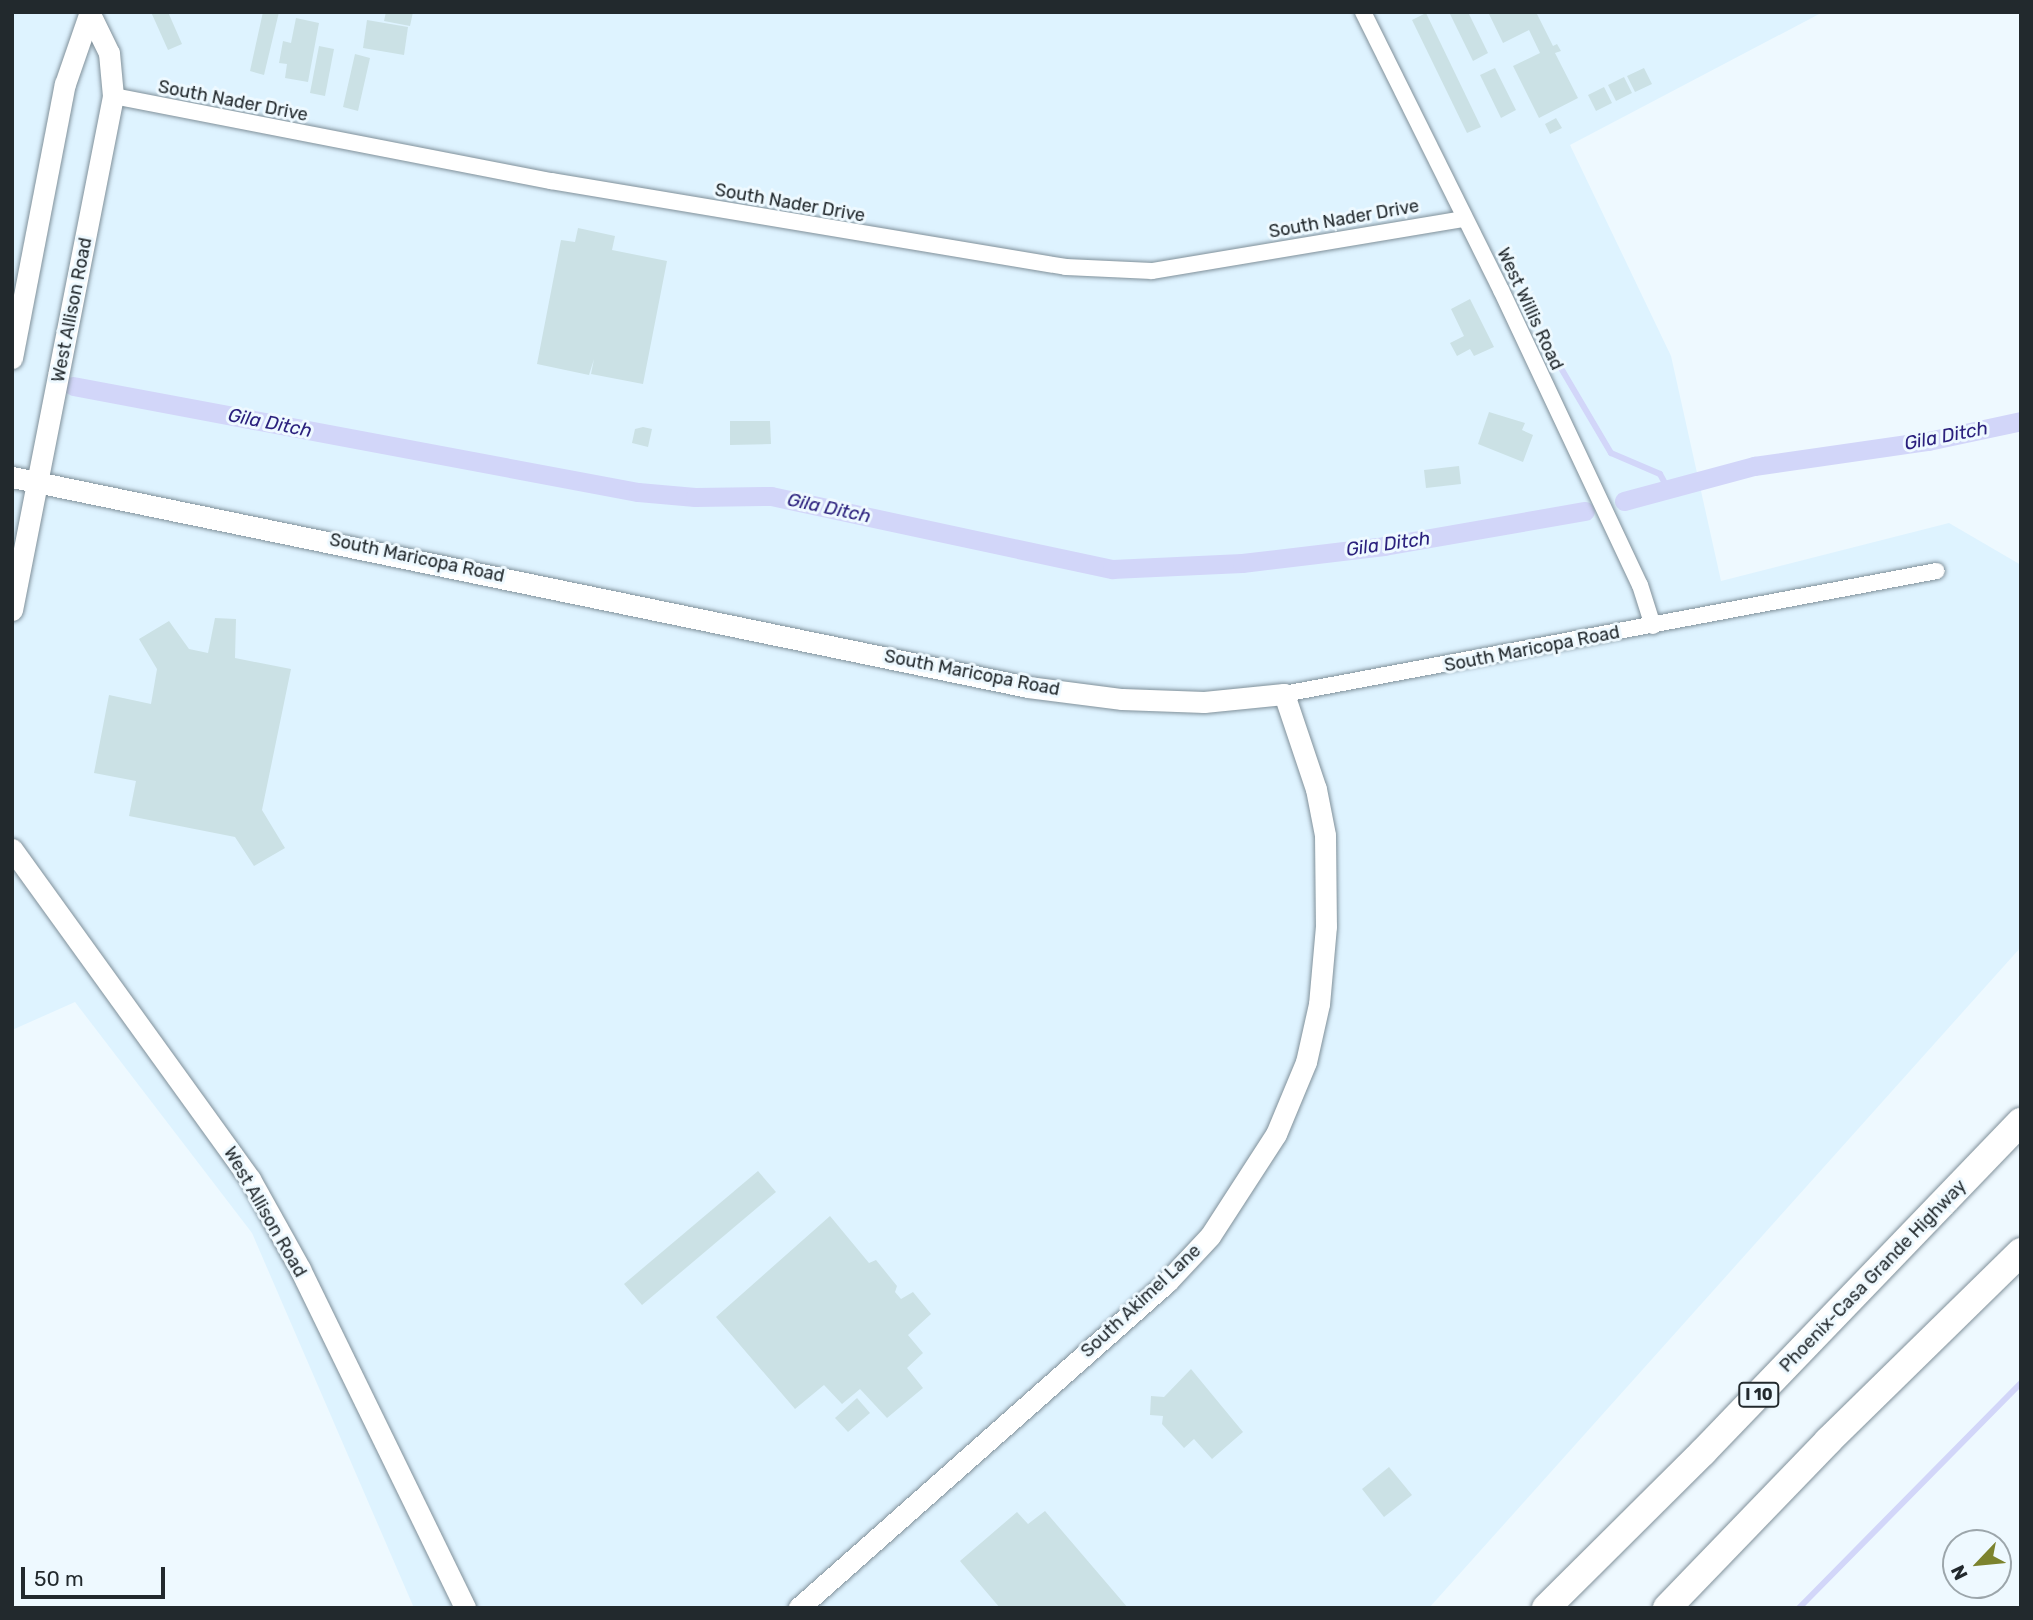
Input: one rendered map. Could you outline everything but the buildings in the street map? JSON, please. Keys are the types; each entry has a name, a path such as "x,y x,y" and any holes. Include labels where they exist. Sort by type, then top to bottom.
{"highway":[{"path":"1967,1177 2021,1102"},
{"name":"Phoenix-Casa Grande Highway","path":"1546,1608 1758,1396 2021,1122"},
{"path":"1667,1608 1828,1441 2021,1253"}],"street":[{"name":"West Allison Road","path":"12,610 113,96 108,53 90,12"},
{"name":"West Allison Road","path":"12,358 65,85 90,12"},
{"name":"West Willis Road","path":"1363,12 1640,584 1653,626"},
{"name":"South Nader Drive","path":"113,96 565,183 1066,267 1152,271 1464,219"},
{"name":"South Maricopa Road","path":"12,477 1028,687 1122,699 1204,702 1284,694 1937,571"},
{"name":"South Akimel Lane","path":"797,1608 1167,1282 1210,1236 1276,1135 1306,1062 1319,1004 1326,926 1325,835 1316,789 1284,694"},
{"name":"West Allison Road","path":"12,849 250,1179 300,1269 465,1608"}],"shaded area":[{"path":"12,12 1823,12 1570,145 1671,356 1721,581 1949,523 2021,565 2021,947 1429,1608 414,1608 252,1233 75,1002 12,1030"}],"waterway":[{"path":"1545,341 1611,453 1660,474 1668,489"},
{"name":"Gila Ditch","path":"73,386 638,492 695,497 771,496 1112,569 1242,563 1384,546 1585,511"},
{"name":"Gila Ditch","path":"1624,501 1754,466 1928,441 2021,421"},
{"path":"1799,1608 2021,1383"}]}
